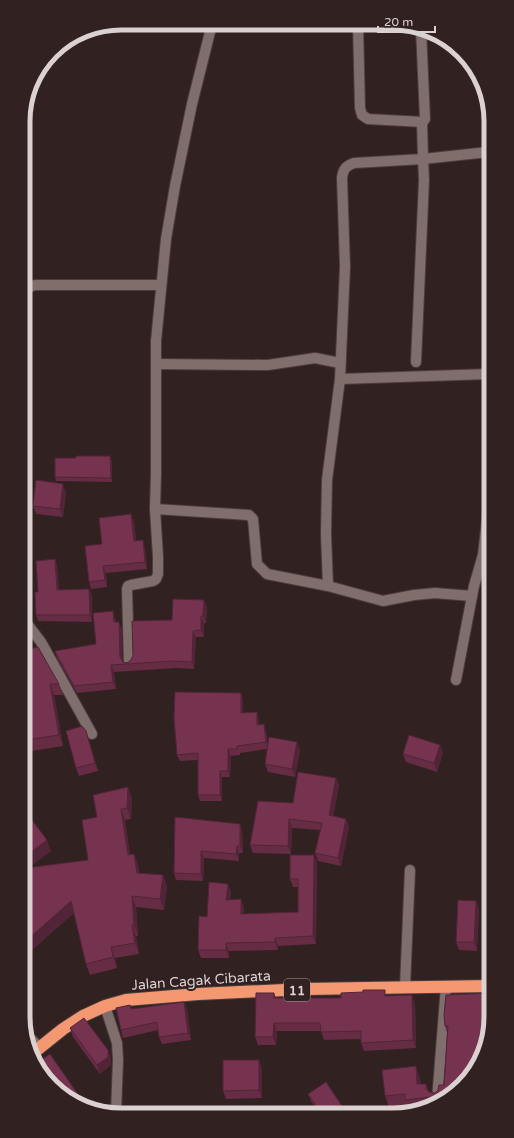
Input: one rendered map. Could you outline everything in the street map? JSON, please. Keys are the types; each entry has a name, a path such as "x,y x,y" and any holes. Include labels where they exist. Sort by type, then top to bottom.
{"highway":[{"name":"Jalan Cagak Cibarata","path":"105,1006 126,1000 198,994 405,987 484,986"},
{"name":"11","path":"36,1050 76,1020 105,1006"}],"street":[{"path":"129,663 127,589 128,586 153,581 157,577 158,557 155,509 156,341 166,239 192,104 210,30"},
{"path":"358,30 361,114 368,119 422,122"},
{"path":"416,362 424,180 422,122 425,119 421,35"},
{"path":"328,586 326,534 327,480 340,379 344,267 342,172 347,166 354,163 423,159 484,152"},
{"path":"30,287 35,285 161,285"},
{"path":"156,364 268,365 315,358 340,363"},
{"path":"340,379 484,374"},
{"path":"155,509 249,515 253,519 258,564 267,574 328,586 383,601 414,595 436,593 472,596"},
{"path":"456,680 484,540"},
{"path":"30,627 40,642 92,734"},
{"path":"405,987 410,870"},
{"path":"437,1097 446,986"},
{"path":"105,1006 117,1043 118,1060 116,1108"}],"building":[{"path":"76,456 110,456 111,478 55,477 55,458 76,458"},
{"path":"36,480 63,484 60,509 33,506"},
{"path":"131,514 134,541 143,540 145,562 103,566 105,580 89,582 85,546 102,544 99,518"},
{"path":"55,559 57,590 89,589 90,615 36,615 35,592 38,592 36,561"},
{"path":"173,599 204,600 203,616 201,616 201,630 193,631 192,662 174,661 111,665 113,682 74,686 55,651 96,644 93,613 113,611 114,622 119,622 120,657 123,662 127,663 133,656 132,621 172,620"},
{"path":"38,647 59,684 50,684 59,735 30,739 30,649"},
{"path":"175,692 241,693 241,713 257,712 257,725 264,724 266,742 237,746 237,749 228,749 228,771 220,771 220,795 198,795 198,753 177,755 174,718"},
{"path":"82,726 86,731 95,763 76,768 66,731"},
{"path":"409,735 440,745 434,763 403,754"},
{"path":"269,737 297,742 292,769 265,764"},
{"path":"298,772 336,778 329,815 346,819 338,858 315,853 322,823 289,819 288,846 250,845 258,801 293,803"},
{"path":"128,787 127,808 121,809 128,855 134,854 137,873 163,875 160,899 132,896 134,925 132,925 135,943 111,947 113,957 86,964 71,901 30,937 30,867 88,860 82,820 97,817 93,795"},
{"path":"30,817 47,840 30,853"},
{"path":"175,817 240,824 240,846 237,846 236,854 201,851 201,874 174,873"},
{"path":"290,855 314,855 313,936 275,938 275,942 226,943 226,950 198,950 199,916 207,917 209,882 228,884 226,900 241,899 241,914 298,912 298,879 290,879"},
{"path":"458,900 476,901 474,942 456,942"},
{"path":"363,990 385,990 385,996 412,995 413,1040 361,1043 361,1031 321,1032 320,1023 274,1023 273,1037 255,1037 256,993 274,993 274,998 341,998 341,993 363,992"},
{"path":"484,993 484,1023 482,1035 477,1052 469,1068 457,1081 438,1096 405,1100 405,1094 385,1096 382,1070 416,1066 417,1084 426,1084 426,1089 429,1092 435,1093 438,1090 439,1085 444,1085 448,1026 445,1026 444,1015 446,995"},
{"path":"184,1002 188,1033 159,1037 157,1022 121,1030 116,1008 130,1005 131,1009"},
{"path":"84,1018 108,1050 108,1057 97,1065 70,1028"},
{"path":"50,1054 81,1099 75,1096 57,1081 41,1060"},
{"path":"223,1060 259,1060 259,1090 223,1091"},
{"path":"326,1082 343,1108 318,1108 308,1094"}]}
